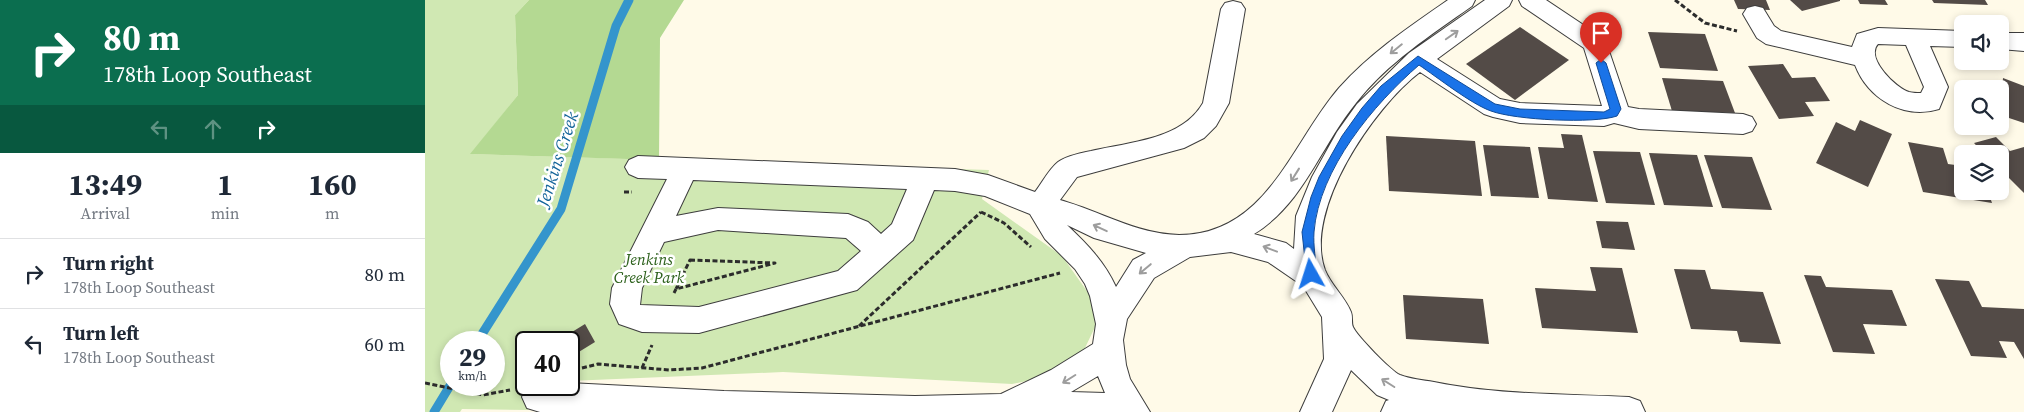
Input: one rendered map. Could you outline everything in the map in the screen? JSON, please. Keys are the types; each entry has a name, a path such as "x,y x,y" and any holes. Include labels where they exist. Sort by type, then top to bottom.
{"street":[{"path":"1222,240 1258,218 1272,205 1289,185 1332,117 1361,80 1401,45 1464,0"},
{"path":"1311,274 1308,232 1316,197 1346,139 1385,88 1418,59 1501,0"},
{"path":"1530,0 1592,42 1596,48 1616,109 1614,113"},
{"path":"1040,206 1067,169 1083,163 1175,141 1195,131 1207,119 1216,103 1233,9"},
{"path":"1755,14 1765,32 1774,38 1865,58"},
{"path":"1914,37 1936,87 1930,102 1910,102 1887,91 1873,77 1862,50 1865,40 1879,36 1914,37 1954,39"},
{"path":"2009,41 2024,42"},
{"path":"1418,59 1493,107 1520,113 1604,116 1614,113 1639,119 1743,124"},
{"path":"637,167 955,180 988,186 1040,206 1077,216 1103,230 1134,239 1181,247"},
{"path":"685,169 627,288 625,304 630,315 643,319 699,320 847,281 903,232 925,179"},
{"path":"1040,206 1055,231 1085,260 1097,277 1105,296 1112,374 1122,398 1134,412"},
{"path":"654,232 718,219 848,226 858,230 880,252"},
{"path":"1002,408 1060,384 1087,368 1109,337 1120,299 1136,277 1156,260 1181,247 1201,242 1222,240 1247,242 1270,248 1292,259 1311,274 1331,302 1341,335 1341,355 1337,375 1329,394 1316,412"},
{"path":"1341,335 1371,371 1388,385 1401,390 1468,404 1629,412"},
{"path":"573,396 723,409 915,412 1083,407 1104,408 1118,412"},
{"path":"1397,412 1468,404"}],"path":[{"path":"1675,0 1696,17 1716,27 1774,38"},
{"path":"857,327 981,212"},
{"path":"642,368 676,289 689,260 775,263 676,289"},
{"path":"580,368 598,364 669,370 702,368 1057,275 1085,260"},
{"path":"427,384 483,395 515,393"}],"green space":[{"name":"Jenkins Creek Park","path":"425,0 529,0 515,15 518,95 471,154 989,170 982,199 1062,256 1094,301 1095,327 1084,350 1050,376 1012,384 783,372 580,381 580,331 515,331 515,396 536,396 528,410 462,409 460,412 425,412"},
{"path":"529,0 684,0 660,38 659,160 470,154 518,95 515,15"}],"building":[{"path":"1734,0 1766,0 1770,10 1738,9"},
{"path":"1790,0 1840,0 1840,1 1802,11"},
{"path":"1858,0 1885,0 1888,5 1860,4"},
{"path":"1932,0 1985,0 1988,5 1934,3"},
{"path":"1520,27 1569,60 1515,100 1466,64"},
{"path":"1648,32 1705,34 1718,71 1660,68"},
{"path":"1783,64 1792,78 1815,77 1830,101 1805,102 1814,116 1779,119 1748,66"},
{"path":"1662,78 1723,81 1735,113 1672,111"},
{"path":"2009,80 2024,86 2024,123 2009,118"},
{"path":"1860,120 1892,134 1868,187 1816,163 1836,122 1855,131"},
{"path":"1561,134 1582,135 1598,202 1548,199 1538,147 1564,148"},
{"path":"1386,136 1475,141 1482,196 1389,191"},
{"path":"1996,137 2004,145 1976,145 1974,143"},
{"path":"1908,142 1943,148 1948,164 1954,165 1954,197 1923,192"},
{"path":"1483,145 1530,147 1539,198 1491,196"},
{"path":"2024,147 2024,193 2009,178 2009,150"},
{"path":"1593,151 1640,152 1655,205 1606,203"},
{"path":"1649,153 1697,155 1713,207 1664,205"},
{"path":"1704,155 1752,157 1772,210 1722,208"},
{"path":"1973,200 1991,200 1992,203"},
{"path":"1596,221 1628,222 1635,250 1602,248"},
{"path":"1590,267 1622,268 1638,333 1542,328 1535,288 1596,291"},
{"path":"1674,269 1705,270 1711,289 1763,292 1781,344 1740,342 1737,331 1691,329"},
{"path":"1804,275 1821,276 1826,287 1892,290 1907,326 1863,324 1875,354 1833,352"},
{"path":"1935,279 1969,281 1982,307 2024,309 2024,359 2014,342 1999,341 2007,358 1971,356"},
{"path":"1403,295 1483,299 1489,344 1406,339"},
{"path":"585,324 595,342 580,351 580,331 574,331"}],"waterway":[{"name":"Jenkins Creek","path":"484,331 561,209 616,26 629,0"},
{"name":"Jenkins Creek","path":"434,412 444,396"}],"route":[{"path":"1311,274 1308,247 1310,216 1325,177 1346,139 1366,111 1385,88 1418,59 1482,102 1506,111 1604,116 1614,113 1616,109 1601,63"}]}
